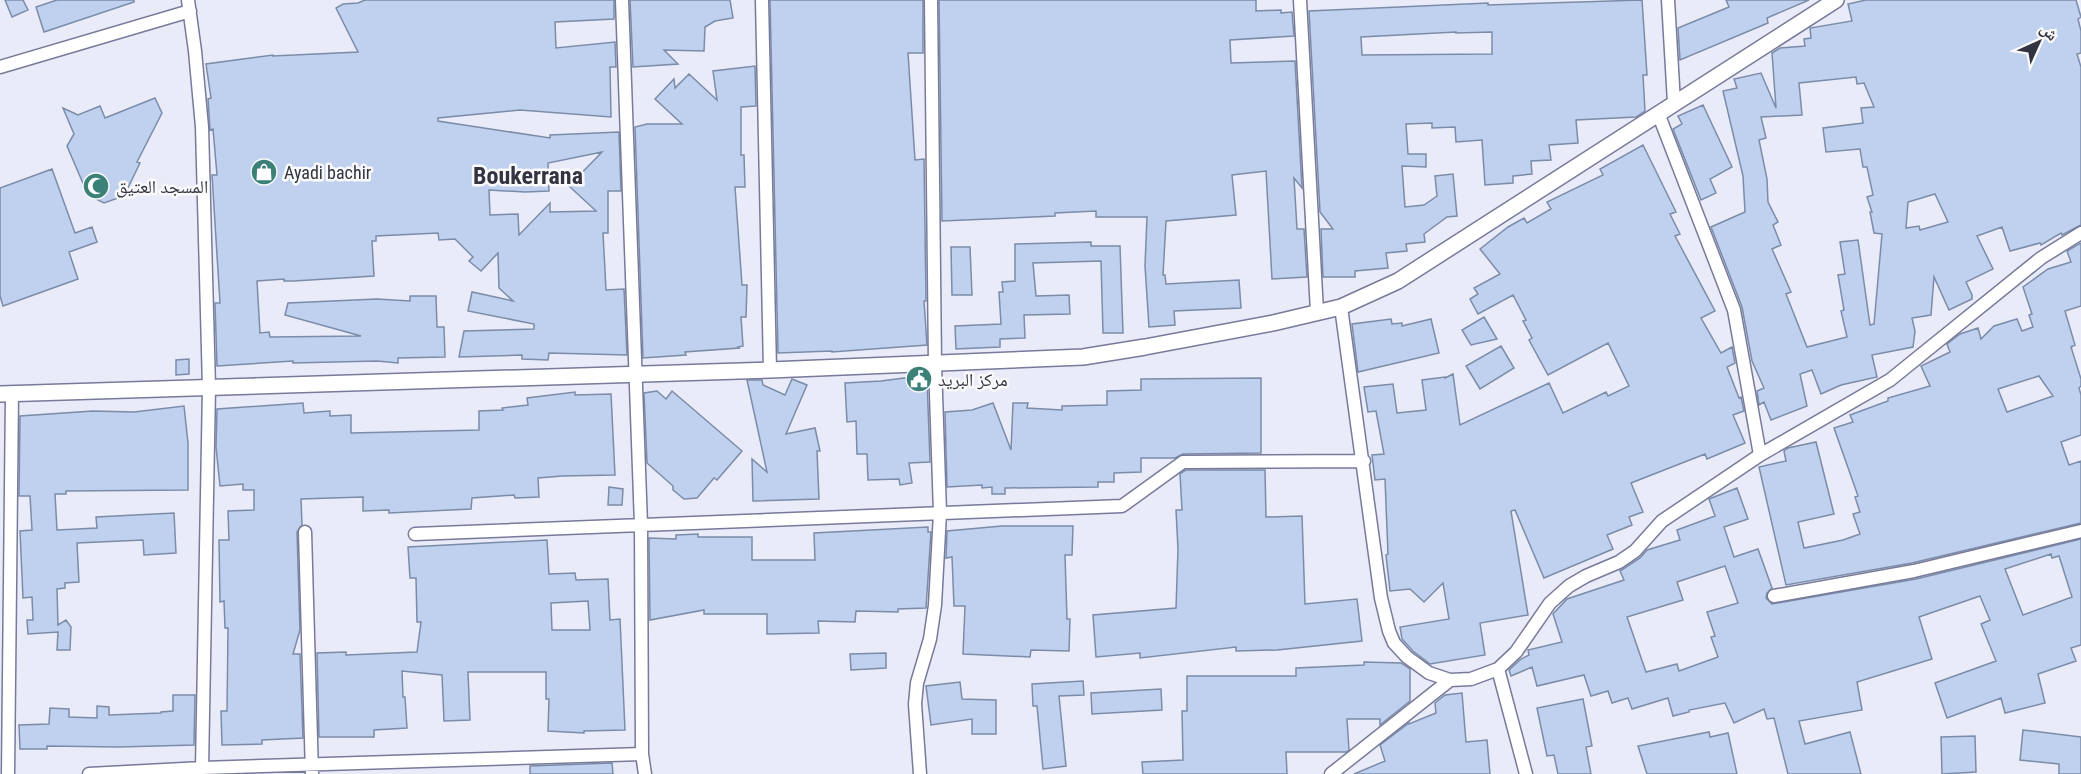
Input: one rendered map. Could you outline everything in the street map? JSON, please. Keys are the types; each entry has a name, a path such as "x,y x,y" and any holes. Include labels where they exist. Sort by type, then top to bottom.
{"street":[{"path":"622,0 641,525 642,754 645,774"},
{"path":"762,0 770,370"},
{"path":"920,774 916,693 936,605 940,513 935,364 931,0"},
{"path":"1300,0 1317,312"},
{"path":"1668,0 1674,103"},
{"path":"8,774 6,393 770,370 1083,357 1168,343 1341,307 1398,281 1836,0"},
{"path":"0,67 189,5 202,127 209,387 202,768"},
{"path":"1658,113 1734,310 1760,455"},
{"path":"1341,307 1364,461 1381,598 1389,630 1394,643 1407,657 1429,674 1450,681 1472,679 1498,669 1516,652 1550,603 1569,586 1619,562 1635,551 1662,522 1760,455 1890,380 2041,258 2081,233"},
{"path":"415,534 1122,506 1183,462 1364,461"},
{"path":"1774,596 1914,571 2081,531"},
{"path":"305,532 312,770"},
{"path":"1498,669 1526,774"},
{"path":"1331,774 1450,681"},
{"path":"89,774 202,768 312,770 642,754"}],"building":[{"path":"5,0 23,0 28,10 12,17"},
{"path":"57,0 134,0 134,2 44,32 36,7"},
{"path":"365,0 614,0 614,19 555,22 556,48 615,42 616,67 610,67 611,117 520,110 438,118 438,121 550,138 550,135 619,132 621,191 608,191 608,233 603,233 606,290 624,289 627,355 549,353 548,360 522,359 522,355 459,357 464,331 534,329 534,324 468,311 472,292 513,301 499,288 498,253 481,271 469,261 473,257 455,239 439,240 438,233 376,236 376,241 372,241 374,276 257,281 260,333 269,332 270,337 361,336 285,315 288,303 377,299 410,301 410,296 436,296 437,327 444,327 445,357 398,358 398,363 377,361 293,363 293,361 217,366 215,303 220,303 212,175 217,175 213,129 210,130 208,99 211,98 206,64 273,55 358,52 336,8 343,4","holes":["602,152 569,186 596,211 550,212 550,203 519,235 518,214 490,215 489,190 549,191 548,163"]},
{"path":"630,0 730,0 733,18 715,21 705,27 704,51 664,50 678,64 633,67"},
{"path":"770,0 923,0 923,53 908,53 915,160 924,159 926,301 924,301 927,345 832,352 778,353"},
{"path":"939,0 1256,0 1256,11 1292,12 1294,36 1230,40 1231,63 1295,61 1302,188 1294,178 1297,229 1304,229 1307,277 1272,279 1266,171 1232,175 1236,215 1166,221 1163,275 1165,275 1166,284 1239,280 1241,308 1174,311 1175,325 1149,327 1145,266 1147,217 1096,217 1096,211 1055,213 1055,216 942,221"},
{"path":"1642,0 1647,75 1643,75 1645,111 1636,117 1576,120 1578,143 1549,145 1551,160 1531,161 1532,174 1513,176 1513,183 1485,185 1482,140 1456,142 1455,127 1432,128 1432,123 1406,124 1408,154 1426,154 1426,167 1402,166 1405,207 1424,205 1437,196 1435,176 1453,174 1457,216 1447,217 1424,234 1425,242 1406,244 1407,251 1386,253 1388,268 1355,271 1355,277 1323,277 1321,229 1333,229 1320,212 1309,11 1488,3 1488,5","holes":["1492,32 1492,54 1362,55 1361,37"]},
{"path":"1726,0 1809,0 1767,18 1768,23 1680,60 1678,28 1729,7"},
{"path":"1866,0 2076,0 2081,17 2078,19 2081,31 2081,53 2077,54 2081,67 2081,225 2041,245 2040,243 2010,251 2002,227 1977,236 1993,269 1966,282 1972,299 1949,310 1934,277 1931,315 1912,318 1915,331 1913,347 1872,355 1877,377 1841,385 1821,394 1812,370 1800,374 1807,406 1771,420 1764,402 1759,405 1757,391 1764,388 1752,361 1742,307 1711,227 1745,212 1743,176 1723,91 1737,88 1734,79 1761,73 1776,108 1772,53 1780,48 1805,46 1804,39 1811,38 1810,28 1852,21 1848,4","holes":["1856,77 1857,84 1864,83 1874,107 1861,108 1863,123 1823,128 1826,152 1860,149 1863,167 1867,167 1873,195 1867,197 1872,212 1870,212 1874,233 1882,234 1874,324 1870,325 1858,240 1840,242 1845,274 1838,275 1844,310 1841,311 1847,337 1807,347 1786,294 1791,292 1772,249 1781,245 1773,225 1778,222 1768,202 1767,179 1759,140 1766,138 1761,117 1802,115 1799,83","1935,194 1948,222 1920,230 1919,226 1906,228 1908,202"]},
{"path":"755,66 756,106 741,107 741,155 744,155 745,187 735,187 742,285 747,285 746,317 741,317 743,346 685,352 686,355 643,358 635,127 647,124 682,124 655,99 674,79 675,88 689,74 717,100 713,71"},
{"path":"155,98 162,113 137,162 140,163 124,196 104,203 88,195 67,146 74,134 63,108 78,115 100,106 105,118"},
{"path":"1703,105 1732,167 1710,179 1716,193 1701,200 1673,129 1682,124 1678,116"},
{"path":"1643,145 1676,212 1670,214 1680,234 1675,236 1715,311 1701,318 1721,353 1732,347 1735,363 1727,367 1739,398 1741,397 1744,411 1733,415 1745,443 1707,459 1705,454 1631,483 1643,512 1629,517 1632,525 1607,535 1613,549 1544,578 1515,510 1511,511 1528,615 1480,623 1485,655 1430,664 1402,639 1400,627 1449,619 1443,583 1424,602 1410,589 1390,591 1386,555 1388,554 1385,479 1375,480 1372,455 1384,454 1376,411 1368,412 1364,387 1393,384 1397,413 1426,410 1422,380 1445,378 1453,374 1460,425 1549,383 1563,413 1606,392 1608,396 1629,386 1608,343 1548,375 1529,340 1532,338 1523,321 1526,320 1513,295 1478,314 1470,299 1478,294 1474,288 1500,274 1480,249 1508,227 1524,218 1527,223 1551,209 1547,202 1603,175 1600,169"},
{"path":"52,169 75,233 92,227 97,242 69,252 78,279 3,306 0,296 0,188"},
{"path":"1091,242 1091,246 1120,246 1123,333 1103,333 1101,261 1033,263 1036,296 1069,295 1070,314 1024,315 1025,338 1000,339 1000,347 956,349 955,326 1001,324 999,292 1003,292 1002,282 1015,281 1015,244"},
{"path":"2081,243 2081,306 2065,311 2075,345 2071,347 2081,379 2079,388 2081,435 2061,442 2069,465 2081,461 2081,523 1912,563 1786,585 1759,467 1786,461 1784,451 1788,448 1816,442 1834,514 1798,522 1804,548 1860,534 1853,514 1860,512 1855,497 1858,496 1834,428 1853,422 1850,415 1888,401 1888,398 1930,386 1921,366 1950,352 1947,344 1960,334 1978,328 1981,339 1994,326 2017,319 2022,331 2033,327 2029,315 2032,314 2023,287 2048,269 2071,262 2067,251","holes":["2039,376 2053,396 2007,412 1998,389"]},
{"path":"951,247 970,247 972,295 952,295"},
{"path":"1484,317 1497,339 1471,345 1462,330"},
{"path":"1391,319 1392,324 1402,323 1402,326 1431,319 1439,353 1358,372 1352,324"},
{"path":"1501,346 1514,368 1480,389 1466,366"},
{"path":"189,359 189,374 176,375 176,360"},
{"path":"904,378 927,379 930,462 909,463 912,483 900,485 899,479 868,480 867,454 857,454 856,421 847,422 845,383"},
{"path":"1261,378 1261,453 1183,454 1175,458 1141,458 1141,472 1114,473 1114,482 1098,482 1098,487 1005,488 1005,494 992,494 992,487 982,488 982,485 947,487 945,412 972,410 993,403 1011,450 1013,403 1028,403 1027,408 1062,410 1062,406 1107,405 1107,391 1141,390 1141,379"},
{"path":"792,379 807,385 786,434 815,428 820,451 817,451 819,499 753,501 752,459 767,472 747,380 762,380 763,385 785,395"},
{"path":"657,391 666,399 672,391 742,451 717,480 714,478 697,498 684,499 647,463 644,393"},
{"path":"575,392 575,395 611,394 615,475 538,478 539,497 515,498 514,495 472,498 471,509 389,513 389,510 363,511 363,497 301,499 302,525 297,532 300,630 293,654 300,654 303,738 262,740 262,744 222,745 221,711 227,711 228,628 225,628 224,601 220,602 219,540 229,540 228,511 254,510 254,490 243,490 243,484 220,486 216,447 217,409 303,403 304,413 330,411 330,416 351,415 351,433 479,430 479,411 503,410 502,408 528,405 527,398"},
{"path":"184,406 188,443 188,490 66,491 66,494 55,494 57,530 97,528 96,517 174,513 176,553 144,555 143,540 77,543 79,582 65,583 65,588 57,589 58,625 66,620 71,627 70,650 57,650 58,632 28,634 27,620 33,620 32,597 23,598 20,531 32,530 30,496 19,496 20,416 93,411 134,412"},
{"path":"1186,470 1265,470 1266,517 1302,516 1305,604 1357,599 1362,641 1277,650 1236,651 1236,647 1140,658 1140,653 1096,657 1093,615 1176,608 1178,549 1176,510 1182,510 1180,474"},
{"path":"609,487 623,489 622,505 608,505"},
{"path":"1737,488 1748,519 1724,527 1734,557 1758,549 1772,588 1766,598 1772,604 1916,579 2081,539 2081,645 2071,648 2076,661 2038,674 2045,703 2005,713 2001,698 1947,718 1935,683 1996,661 1981,624 1990,620 1980,596 1919,617 1932,659 1857,682 1862,710 1799,721 1805,744 1850,732 1861,774 1788,774 1774,718 1767,719 1764,709 1734,723 1725,703 1689,710 1689,712 1673,716 1668,698 1632,709 1628,698 1612,703 1608,691 1591,696 1584,675 1537,686 1532,667 1511,676 1509,670 1529,655 1528,650 1562,642 1553,614 1567,599 1624,580 1620,571 1640,558 1647,550 1680,540 1677,530 1715,516 1709,499","holes":["2051,554 2052,558 2059,556 2072,597 2023,615 2005,569","1725,566 1738,603 1707,612 1715,636 1711,637 1718,657 1679,671 1677,664 1646,672 1627,617 1683,600 1677,582"]},
{"path":"1002,526 1073,526 1072,555 1065,555 1067,619 1070,619 1069,651 1031,650 1030,657 963,654 965,606 954,606 952,557 946,558 947,531"},
{"path":"928,527 928,532 931,532 926,608 898,609 898,612 856,611 855,622 818,621 819,633 767,634 767,614 704,614 704,610 650,620 649,538 676,539 676,535 698,534 698,537 752,537 752,560 815,560 814,533"},
{"path":"547,540 549,574 575,573 576,580 608,579 610,620 620,619 625,730 584,731 584,733 548,731 549,699 546,699 546,672 468,672 470,720 444,721 442,675 402,671 407,728 374,730 374,737 319,737 317,653 346,652 346,655 417,652 421,622 417,622 416,578 410,578 408,547","holes":["588,601 590,630 552,630 551,603"]},
{"path":"886,653 886,668 851,670 850,654"},
{"path":"1364,662 1401,663 1410,669 1410,701 1380,725 1380,719 1347,719 1349,750 1346,752 1286,752 1287,774 1143,774 1142,762 1183,760 1182,711 1187,711 1187,676 1296,676 1296,668 1364,665"},
{"path":"1083,681 1084,695 1059,696 1066,766 1043,769 1037,706 1033,706 1032,684"},
{"path":"960,682 962,699 996,700 996,734 972,734 972,719 931,725 926,686"},
{"path":"1161,689 1162,710 1092,714 1091,693"},
{"path":"1462,693 1466,742 1487,740 1490,774 1354,774 1385,761 1380,745 1409,723 1436,713 1435,703 1445,695"},
{"path":"173,695 195,695 194,745 47,746 47,749 20,749 19,725 49,724 50,708 69,709 69,717 97,718 97,706 109,707 109,715 161,713 173,711"},
{"path":"1583,699 1592,746 1586,747 1591,774 1558,774 1554,755 1547,756 1537,708"},
{"path":"2023,730 2081,737 2081,774 2059,774 2059,764 2020,760"},
{"path":"1709,732 1710,737 1728,733 1737,774 1647,774 1638,746"},
{"path":"1975,736 1976,772 1942,774 1941,737"},
{"path":"612,763 613,774 530,774 530,766"}],"place":[{"name":"Ayadi bachir","path":"264,172"},
{"name":"المسجد العتيق","path":"96,186"},
{"name":"مركز البريد","path":"919,379"}],"district":[{"name":"Boukerrana","path":"528,176"}]}
